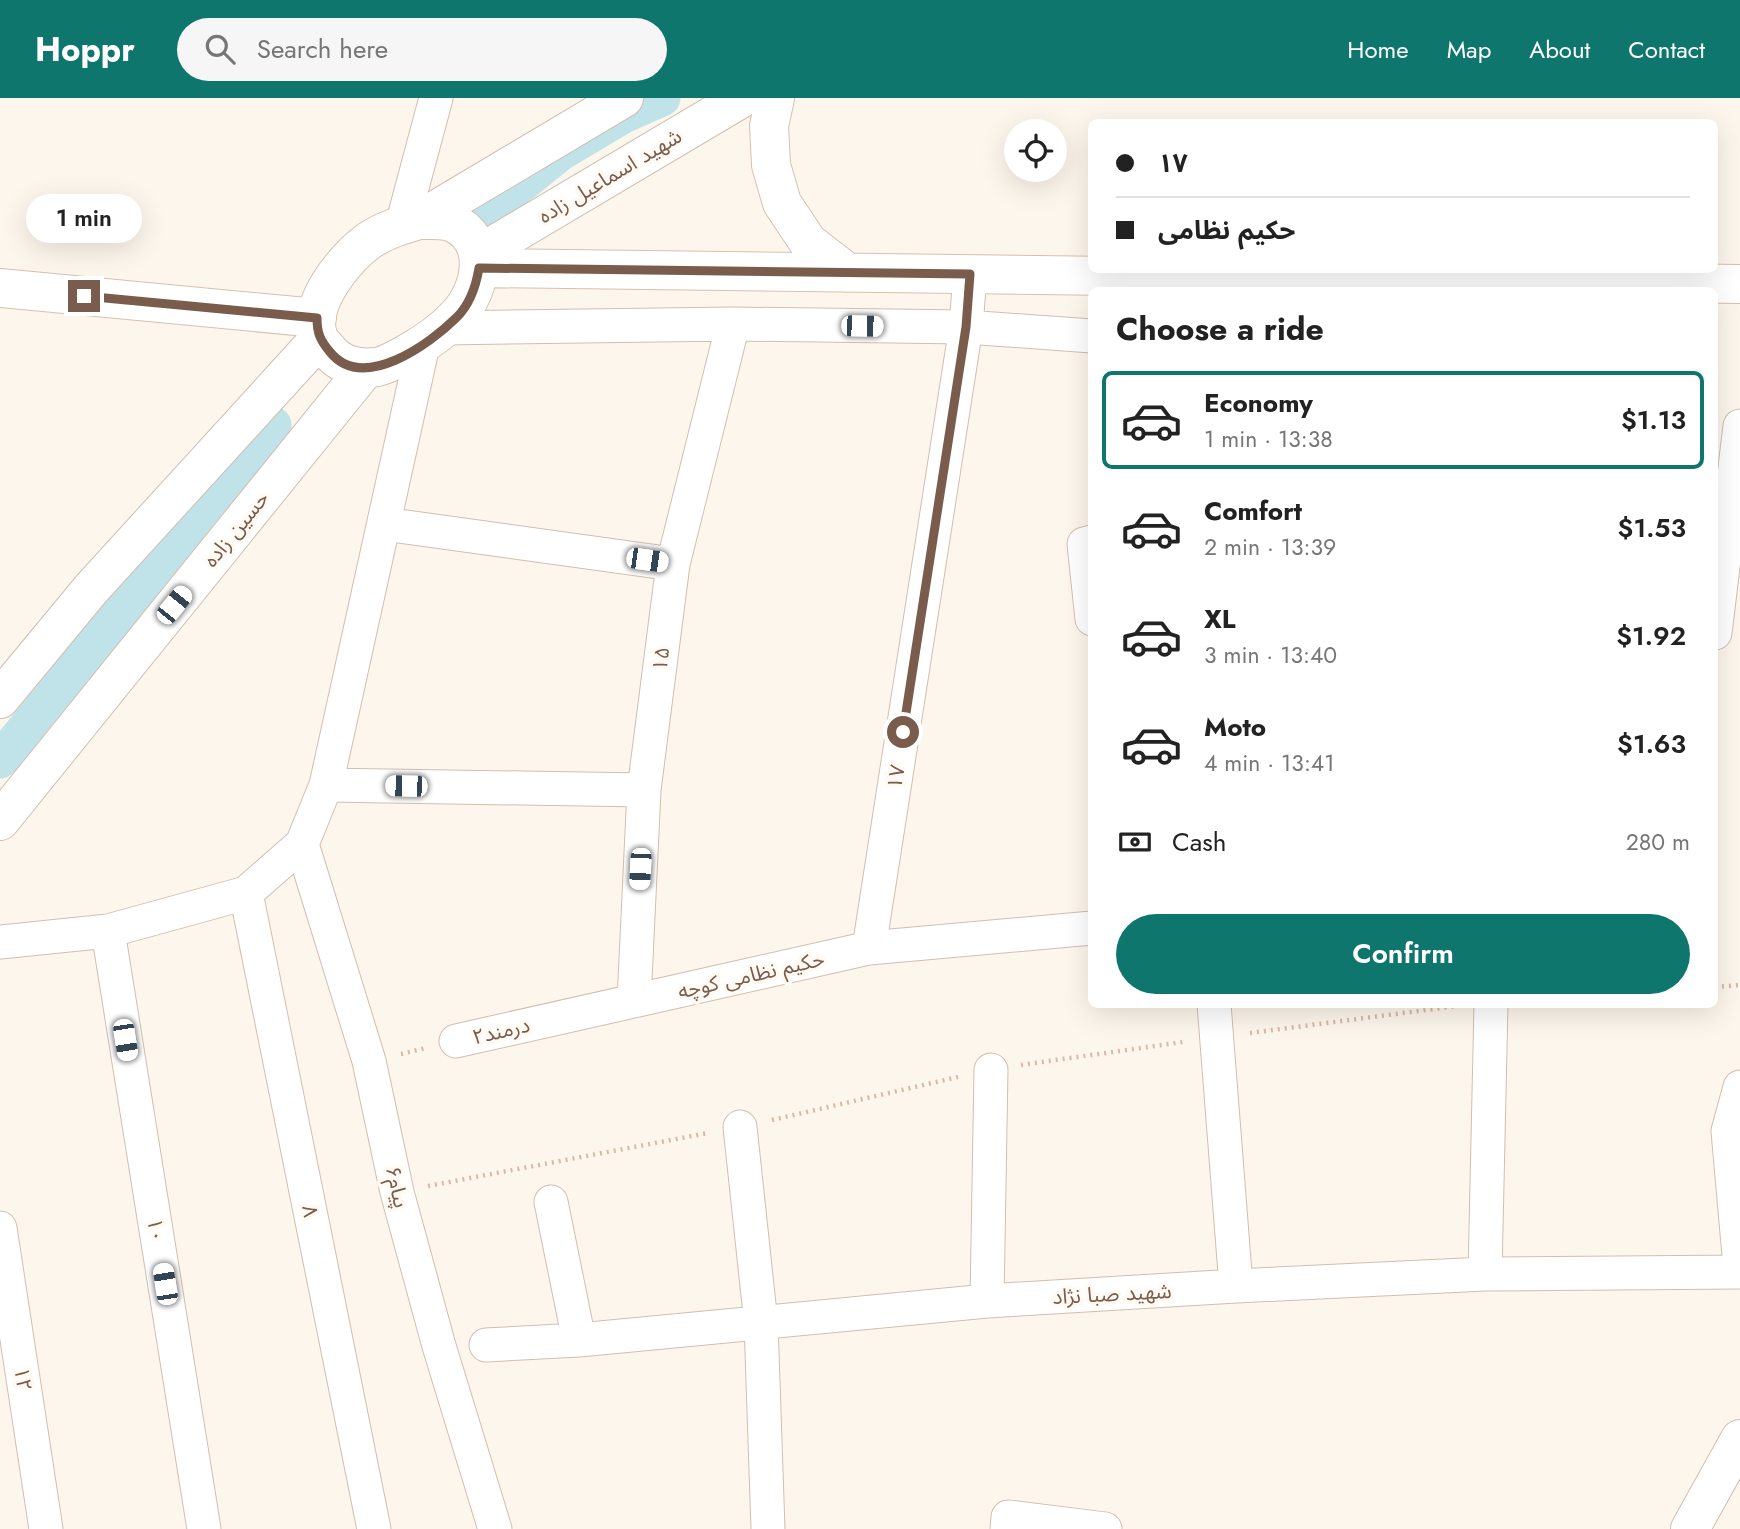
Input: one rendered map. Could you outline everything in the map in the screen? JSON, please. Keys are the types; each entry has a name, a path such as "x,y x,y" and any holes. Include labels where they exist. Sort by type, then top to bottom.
{"main road":[{"path":"0,699 91,589 318,328 323,297 329,284 349,258 368,241 410,222 624,98"},
{"name":"شهید اسماعیل زاده","path":"479,261 742,98"},
{"path":"775,98 769,126 771,165 782,203 808,242 848,273"},
{"path":"318,328 334,357 342,362 366,368 381,366 432,337 458,316 477,283 479,261 471,237 451,222 410,222"},
{"path":"479,261 848,273 1500,286 1740,284"},
{"path":"2,282 318,328"},
{"name":"حسین زاده","path":"0,821 366,368"},
{"path":"1690,1529 1740,1439"}],"street":[{"path":"410,222 436,98"},
{"name":"۱۷","path":"869,948 966,327 970,274"},
{"path":"0,942 108,931 246,893 302,844 326,785 384,524 432,337 733,324 966,327 1088,336"},
{"name":"۱۵","path":"634,1001 644,790 673,564 733,324"},
{"path":"1718,608 1740,426"},
{"path":"384,524 673,564"},
{"path":"1088,543 1084,544 1088,582"},
{"path":"326,785 644,790"},
{"name":"۶پیام","path":"302,844 369,1061 397,1192 439,1346 495,1529"},
{"name":"۸","path":"246,893 374,1529"},
{"name":"حکیم نظامی کوچه","path":"634,1001 869,948 1088,928"},
{"name":"۱۰","path":"108,931 204,1529"},
{"name":"درمند۲","path":"456,1041 634,1001"},
{"path":"1214,1008 1236,1286"},
{"path":"1485,1274 1491,1008"},
{"path":"988,1301 991,1070"},
{"path":"1740,1087 1728,1131 1740,1269"},
{"path":"740,1127 761,1323 768,1529"},
{"path":"551,1202 579,1340"},
{"name":"۱۲","path":"0,1228 46,1529"},
{"name":"شهید صبا نژاد","path":"486,1345 579,1340 988,1301 1485,1274 1740,1269"},
{"path":"1007,1523 1105,1529"}],"path":[{"path":"1718,987 1740,985"},
{"name":"درمند۲","path":"369,1061 456,1041"},
{"path":"397,1192 485,1175"}],"waterway":[{"path":"475,221 561,152 623,115 662,98"},
{"path":"0,760 273,425"}],"route":[{"path":"84,296 317,318 319,339 334,357 360,368 381,366 399,358 422,345 458,316 477,283 479,268 970,274 966,327 903,732"}]}
